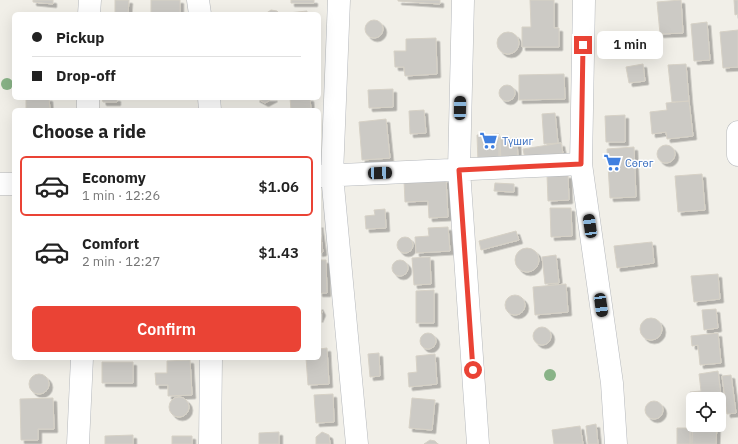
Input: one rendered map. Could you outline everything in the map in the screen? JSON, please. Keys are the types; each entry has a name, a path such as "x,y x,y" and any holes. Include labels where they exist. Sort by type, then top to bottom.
{"street":[{"path":"90,0 90,12"},
{"path":"198,0 200,12"},
{"path":"339,0 326,176 357,444"},
{"path":"463,0 459,170 478,444"},
{"path":"584,0 581,164 612,383 616,444"},
{"path":"738,132 738,155"},
{"path":"326,176 581,164"},
{"path":"0,184 12,184"},
{"path":"78,444 82,360"},
{"path":"210,444 211,360"}],"building":[{"path":"33,0 53,0 53,4 33,2"},
{"path":"115,0 129,0 128,12 115,12"},
{"path":"151,0 180,0 180,12 151,12"},
{"path":"291,0 314,0 314,3 291,3"},
{"path":"440,0 440,4 398,1"},
{"path":"530,0 554,0 554,28 559,28 559,47 522,47 522,27 531,27"},
{"path":"681,0 683,33 660,34 657,2"},
{"path":"734,0 738,0 738,14 735,15"},
{"path":"271,10 278,12 268,12"},
{"path":"374,20 380,23 383,29 380,35 374,38 368,35 365,29 368,23"},
{"path":"707,22 710,60 694,61 691,24"},
{"path":"738,30 738,67 723,68 720,32"},
{"path":"508,32 512,33 518,39 518,47 512,53 508,54 504,53 498,47 497,43 498,39 504,33"},
{"path":"436,38 437,74 405,76 404,67 395,67 394,51 406,51 406,39"},
{"path":"643,64 645,81 629,83 626,67"},
{"path":"686,64 689,101 672,102 668,65"},
{"path":"564,74 565,99 519,100 519,75"},
{"path":"504,85 510,85 515,90 513,99 510,101 504,101 499,96 499,90"},
{"path":"393,89 393,107 369,108 368,90"},
{"path":"26,100 49,100 50,108 26,108"},
{"path":"102,100 117,100 117,102 103,102"},
{"path":"260,100 270,100 265,103"},
{"path":"290,100 310,100 311,108 291,108"},
{"path":"689,101 693,136 667,139 666,132 652,134 650,112 667,110 666,103"},
{"path":"424,110 426,133 410,134 409,111"},
{"path":"555,113 558,143 544,144 542,114"},
{"path":"625,115 625,142 606,142 605,116"},
{"path":"386,119 390,158 362,160 359,122"},
{"path":"499,134 499,163 478,163 477,135"},
{"path":"517,138 518,160 501,161 500,139"},
{"path":"561,143 563,153 525,159 523,149"},
{"path":"666,145 673,147 675,154 673,161 666,163 659,161 657,154 659,147"},
{"path":"634,147 636,197 610,198 607,149"},
{"path":"702,174 705,210 678,212 675,176"},
{"path":"547,175 568,175 569,200 548,201"},
{"path":"446,179 448,217 429,218 428,201 405,202 404,181"},
{"path":"495,183 514,184 514,192 494,191"},
{"path":"550,208 571,208 572,236 551,237"},
{"path":"385,209 386,228 366,229 365,216 375,215 374,210"},
{"path":"448,227 450,251 416,253 415,237 429,236 428,228"},
{"path":"516,231 519,240 481,250 479,241"},
{"path":"405,237 411,239 413,245 411,251 405,253 399,251 397,245 399,239"},
{"path":"321,238 323,252 321,252"},
{"path":"652,242 654,263 617,268 614,246"},
{"path":"527,248 535,252 539,260 535,268 527,272 519,268 515,260 519,252"},
{"path":"556,255 559,283 545,284 542,257"},
{"path":"430,257 431,284 414,285 412,258"},
{"path":"321,260 326,260 327,293 321,293"},
{"path":"400,260 406,262 408,268 406,274 400,276 394,274 392,268 394,262"},
{"path":"718,274 720,299 694,302 691,276"},
{"path":"566,284 568,312 535,315 533,287"},
{"path":"434,290 434,323 416,323 416,291"},
{"path":"515,295 522,298 525,305 522,312 515,315 508,312 505,305 508,298"},
{"path":"716,309 718,328 704,330 702,310"},
{"path":"651,318 655,319 661,325 661,333 655,339 651,340 647,339 641,333 640,329 641,325 647,319"},
{"path":"542,327 548,330 551,336 548,342 542,345 536,342 533,336 536,330"},
{"path":"428,333 434,335 436,341 434,347 428,349 422,347 420,341 422,335"},
{"path":"718,333 721,363 700,365 698,345 692,346 691,336"},
{"path":"327,348 329,384 308,385 306,360 321,360 321,349"},
{"path":"379,353 380,376 370,377 368,354"},
{"path":"435,354 437,384 409,387 408,373 417,372 416,356"},
{"path":"190,360 192,395 168,396 168,385 156,385 155,373 167,373 167,361"},
{"path":"102,362 133,362 133,383 102,383"},
{"path":"718,371 721,392 690,392 701,391 699,374"},
{"path":"39,374 46,377 49,384 46,391 39,394 32,391 29,384 32,377"},
{"path":"731,375 736,413 727,414 726,392 724,392 722,376"},
{"path":"333,394 334,422 316,423 314,395"},
{"path":"179,397 186,400 189,407 186,414 179,417 172,414 169,407 172,400"},
{"path":"53,398 54,429 38,429 38,440 21,440 20,399"},
{"path":"412,398 435,400 432,430 409,428"},
{"path":"654,401 660,404 663,410 660,416 654,419 648,416 645,410 648,404"},
{"path":"596,424 598,444 588,444 586,426"},
{"path":"580,426 583,444 554,444 552,430"},
{"path":"677,428 686,428 686,432 690,432 690,444 677,444"},
{"path":"279,432 279,444 259,444 259,433"},
{"path":"322,432 329,435 330,444 316,444 316,437"},
{"path":"692,432 717,432 716,444 692,444"},
{"path":"133,435 133,444 105,444 105,436"},
{"path":"172,436 192,436 192,444 172,444"},
{"path":"430,440 435,441 438,444 424,444"}],"place":[{"name":"Түшиг","path":"489,141"},
{"name":"Сөгөг","path":"612,163"}],"route":[{"path":"473,370 459,170 581,164 583,45"}]}
